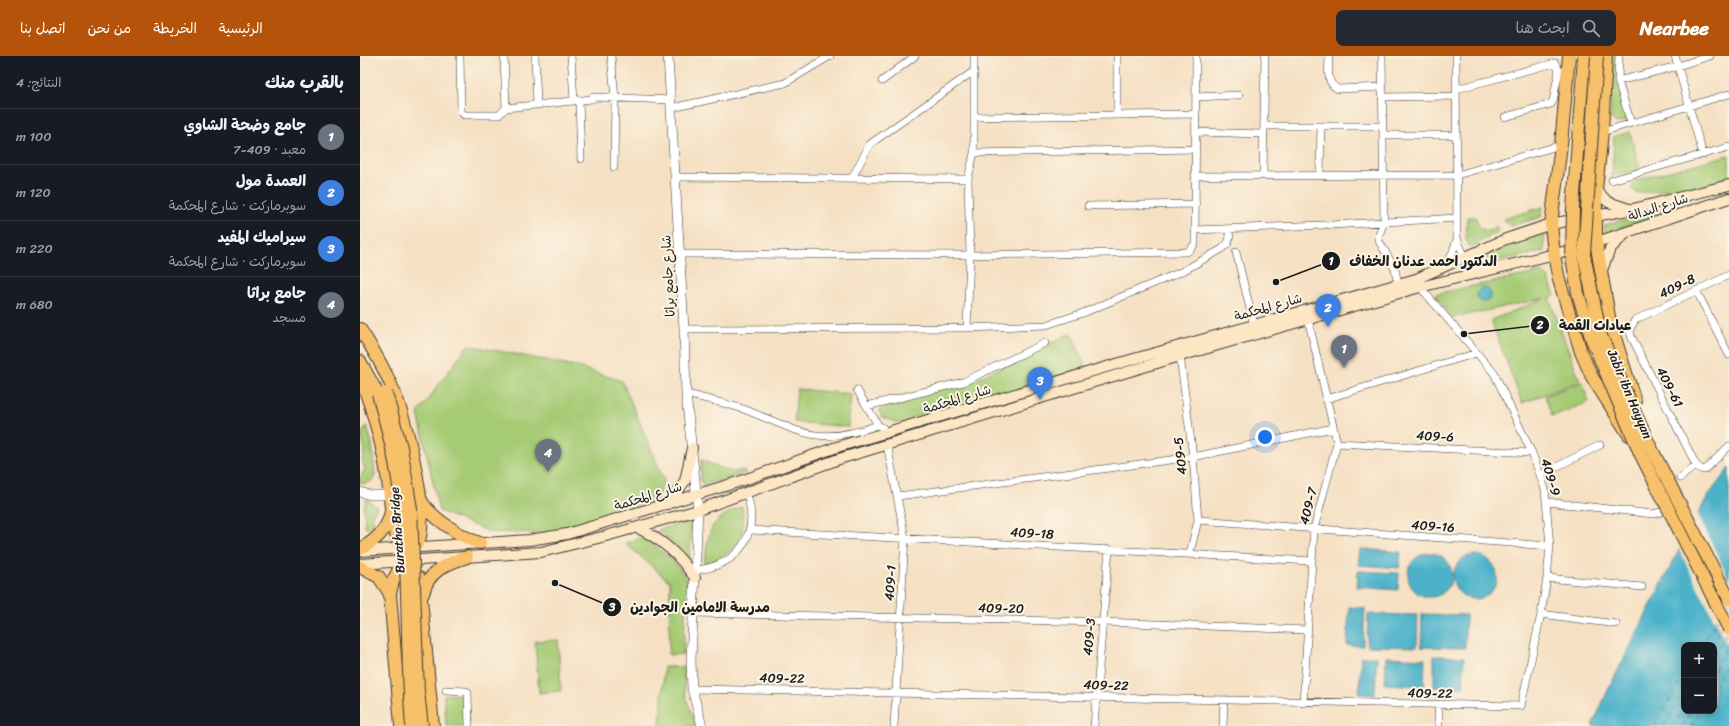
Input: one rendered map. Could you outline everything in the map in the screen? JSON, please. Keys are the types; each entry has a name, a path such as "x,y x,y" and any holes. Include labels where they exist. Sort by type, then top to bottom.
{"main road":[{"path":"1570,56 1562,145 1551,224 1554,255 1559,280 1576,337 1592,377 1645,450"},
{"name":"Jabir ibn Hayyan","path":"1584,56 1573,209 1572,257 1578,293 1592,340 1729,629"},
{"name":"Jabir ibn Hayyan","path":"1597,56 1584,255 1590,291 1605,347 1645,450 1729,599"},
{"path":"1606,56 1602,132 1593,217 1593,243 1610,322 1645,450"},
{"name":"شارع البدالة","path":"1593,217 1633,209 1729,185"},
{"path":"1596,190 1608,202 1616,206 1633,209"},
{"name":"شارع البدالة","path":"1593,243 1729,198"},
{"name":"شارع المحكمة","path":"360,550 398,555 480,543 529,540 567,534 668,504 836,447 886,434 1254,325 1416,279 1506,239 1551,224 1567,221"},
{"path":"1601,276 1604,262 1610,249 1632,229"},
{"name":"شارع المحكمة","path":"360,565 398,555 421,552 467,557 541,552 638,528 698,510 839,459 1180,356 1420,287 1567,251"},
{"path":"360,330 373,349 398,402 408,436 419,495 422,531 421,552"},
{"name":"Buratha Bridge","path":"360,341 382,394 401,447 411,509 418,692 422,726"},
{"name":"Buratha Bridge","path":"360,361 382,394 402,515 409,692 412,726"},
{"path":"360,376 369,397 378,431 396,535 398,555 390,594 401,726"},
{"path":"668,504 685,481 692,448"},
{"path":"391,500 396,512 407,518 413,516 417,510 419,495"},
{"path":"419,495 424,505 434,515 465,537 480,543"},
{"path":"360,550 373,541 384,529 390,517 391,500"},
{"path":"638,528 671,548 695,574"},
{"path":"422,605 424,590 431,576 444,566 467,557"},
{"path":"360,565 379,577 390,594"},
{"path":"419,578 433,726"},
{"path":"393,616 395,606 402,599"}],"street":[{"path":"460,56 462,114 500,115 506,108 592,98 615,98 672,104 785,83 830,56"},
{"path":"504,56 506,108"},
{"path":"535,56 537,104"},
{"path":"571,56 577,100 581,159"},
{"path":"611,56 615,98 614,167"},
{"name":"شارع جامع براثا","path":"668,56 684,329 686,394 698,494 691,660 692,689 702,726"},
{"path":"882,81 915,56"},
{"path":"967,328 970,255 968,179 974,153 974,56"},
{"path":"1117,56 1117,115"},
{"path":"680,254 970,255 1184,253 1190,250 1195,243 1196,56"},
{"path":"1263,175 1266,56"},
{"path":"1329,56 1329,81 1333,87 1338,89 1382,87"},
{"path":"1382,56 1384,222 1379,235 1379,241 1395,269 1398,284"},
{"path":"1456,56 1456,175 1458,237 1466,258 1476,267 1488,270"},
{"path":"1619,56 1618,81 1631,123"},
{"path":"1675,56 1703,155"},
{"path":"1618,81 1678,66 1710,56"},
{"path":"1382,97 1456,93 1555,63 1559,70 1553,101 1551,104 1505,117"},
{"path":"852,178 870,144 974,71"},
{"path":"1602,132 1729,94"},
{"path":"1196,97 1239,95"},
{"path":"974,117 1196,114"},
{"path":"1320,174 1321,126"},
{"path":"1196,132 1264,130 1321,126 1382,126"},
{"path":"1383,135 1456,135"},
{"path":"1196,176 1320,174 1383,176 1456,175 1562,145"},
{"path":"1612,180 1729,147"},
{"path":"974,153 1196,150"},
{"path":"675,177 968,179"},
{"path":"1088,206 1196,204"},
{"path":"1195,230 1457,218"},
{"path":"684,329 967,328 1046,325 1083,314 1195,264 1222,249 1228,243 1230,237 1228,229"},
{"path":"1445,267 1452,254 1458,237"},
{"path":"1190,250 1195,264"},
{"path":"1236,252 1254,325"},
{"name":"409-8","path":"1635,320 1729,275"},
{"name":"409-9","path":"1420,287 1494,373 1532,453 1540,475 1547,502 1550,546 1547,578 1541,614 1521,706"},
{"path":"1696,290 1729,355"},
{"name":"409-7","path":"1303,703 1314,529 1337,443 1308,319"},
{"name":"409-61","path":"1635,320 1630,329 1631,336 1696,465"},
{"path":"867,406 963,382 1044,344"},
{"path":"1326,400 1477,353"},
{"name":"409-5","path":"1180,356 1193,457 1198,520 1190,553"},
{"path":"857,390 878,425 883,428 886,434"},
{"path":"686,394 745,410 778,425 817,436 841,436 878,425"},
{"path":"898,496 1193,457 1333,428"},
{"name":"409-6","path":"1337,443 1532,453"},
{"name":"409-1","path":"887,444 905,538 894,726"},
{"path":"1540,475 1600,445"},
{"path":"1680,478 1696,465 1700,469 1705,470 1729,446"},
{"path":"360,492 391,500"},
{"path":"695,574 723,564 735,555 744,544 750,530 752,517 746,492"},
{"path":"1547,502 1652,514 1661,512"},
{"name":"409-16","path":"1198,520 1550,546"},
{"name":"409-18","path":"750,530 1190,553 1312,561"},
{"name":"409-3","path":"1094,726 1109,549"},
{"path":"1547,578 1642,587"},
{"name":"409-20","path":"694,613 1102,622 1307,630"},
{"path":"1541,614 1616,624"},
{"name":"409-22","path":"692,689 896,692 1303,703 1521,706"},
{"path":"446,690 466,691 468,693 469,726"},
{"path":"1223,726 1224,700"},
{"path":"1438,705 1439,726"}],"green space":[{"path":"1613,56 1617,56 1627,120 1617,123 1610,118"},
{"path":"1630,132 1640,170 1612,176 1614,136"},
{"path":"1729,155 1729,180 1678,189 1636,193 1632,189 1636,180"},
{"path":"1543,207 1541,217 1510,226 1503,219"},
{"path":"1678,207 1677,210 1605,233 1605,225"},
{"path":"1467,217 1476,217 1478,225 1483,230 1489,231 1496,226 1499,231 1470,248 1466,239"},
{"path":"1544,234 1544,251 1487,263 1476,259 1509,244"},
{"path":"1541,272 1548,277 1555,296 1549,298 1580,381 1522,403 1491,320 1546,298 1452,318 1435,294"},
{"path":"1071,333 1087,370 908,424 898,423 882,417 879,411 890,404 975,380"},
{"path":"468,345 571,365 622,381 664,480 656,502 553,533 490,532 439,511 418,413"},
{"path":"1582,382 1589,402 1552,416 1545,396"},
{"path":"797,389 851,394 848,427 794,422"},
{"path":"367,426 372,444 375,475 369,482 360,483 360,477 365,469 362,460 365,450 362,433"},
{"path":"701,460 732,472 743,470 746,473 703,485 701,481"},
{"path":"366,499 377,507 372,515 374,523 368,529 365,527 364,509"},
{"path":"742,506 743,526 736,544 723,556 704,564 709,534 712,528 722,517"},
{"path":"692,520 689,562 680,550 658,530"},
{"path":"644,537 674,562 687,581 683,654 669,655 670,582 625,543"},
{"path":"558,640 561,691 539,693 535,641"},
{"path":"664,667 684,667 684,686 687,701 696,726 660,726"},
{"path":"466,694 468,726 446,726 444,695"}],"water":[{"path":"1481,288 1487,288 1491,292 1491,298 1487,302 1481,302 1477,298 1477,292"},
{"path":"1729,468 1729,726 1592,726 1609,688 1693,522 1708,496"},
{"path":"1360,549 1401,552 1399,568 1358,565"},
{"path":"1430,553 1442,557 1448,563 1452,575 1448,587 1442,593 1430,597 1418,593 1412,587 1408,575 1412,563 1418,557"},
{"path":"1475,555 1487,559 1493,565 1497,577 1493,589 1487,595 1475,599 1463,595 1457,589 1453,577 1457,565 1463,559"},
{"path":"1358,571 1399,573 1398,590 1357,587"},
{"path":"1349,607 1365,608 1363,646 1347,645"},
{"path":"1368,614 1418,615 1417,647 1367,646"},
{"path":"1422,614 1466,615 1465,648 1421,647"},
{"path":"1434,656 1464,657 1463,687 1434,687"},
{"path":"1361,657 1377,657 1375,695 1359,694"},
{"path":"1386,657 1425,659 1424,686 1385,684"}],"pier":[{"path":"1697,512 1729,580 1729,650 1678,547"}],"ferry route":[{"path":"1704,642 1718,618"},
{"path":"1713,642 1722,626"},
{"path":"1717,649 1726,634"},
{"path":"1717,665 1729,643"},
{"path":"1717,681 1729,659"},
{"path":"1654,726 1682,678"},
{"path":"1664,726 1681,697"},
{"path":"1673,726 1681,712"},
{"path":"1683,726 1689,714"},
{"path":"1692,726 1698,714"}],"place":[{"name":"الدكتور احمد عدنان الخفاف","path":"1276,282"},
{"name":"العمدة مول","path":"1328,327"},
{"name":"عيادات القمة","path":"1464,334"},
{"name":"جامع وضحة الشاوي","path":"1344,368"},
{"name":"سيراميك المفيد","path":"1040,400"},
{"name":"جامع براثا","path":"548,472"},
{"name":"مدرسة الامامين الجوادين","path":"555,583"}]}
